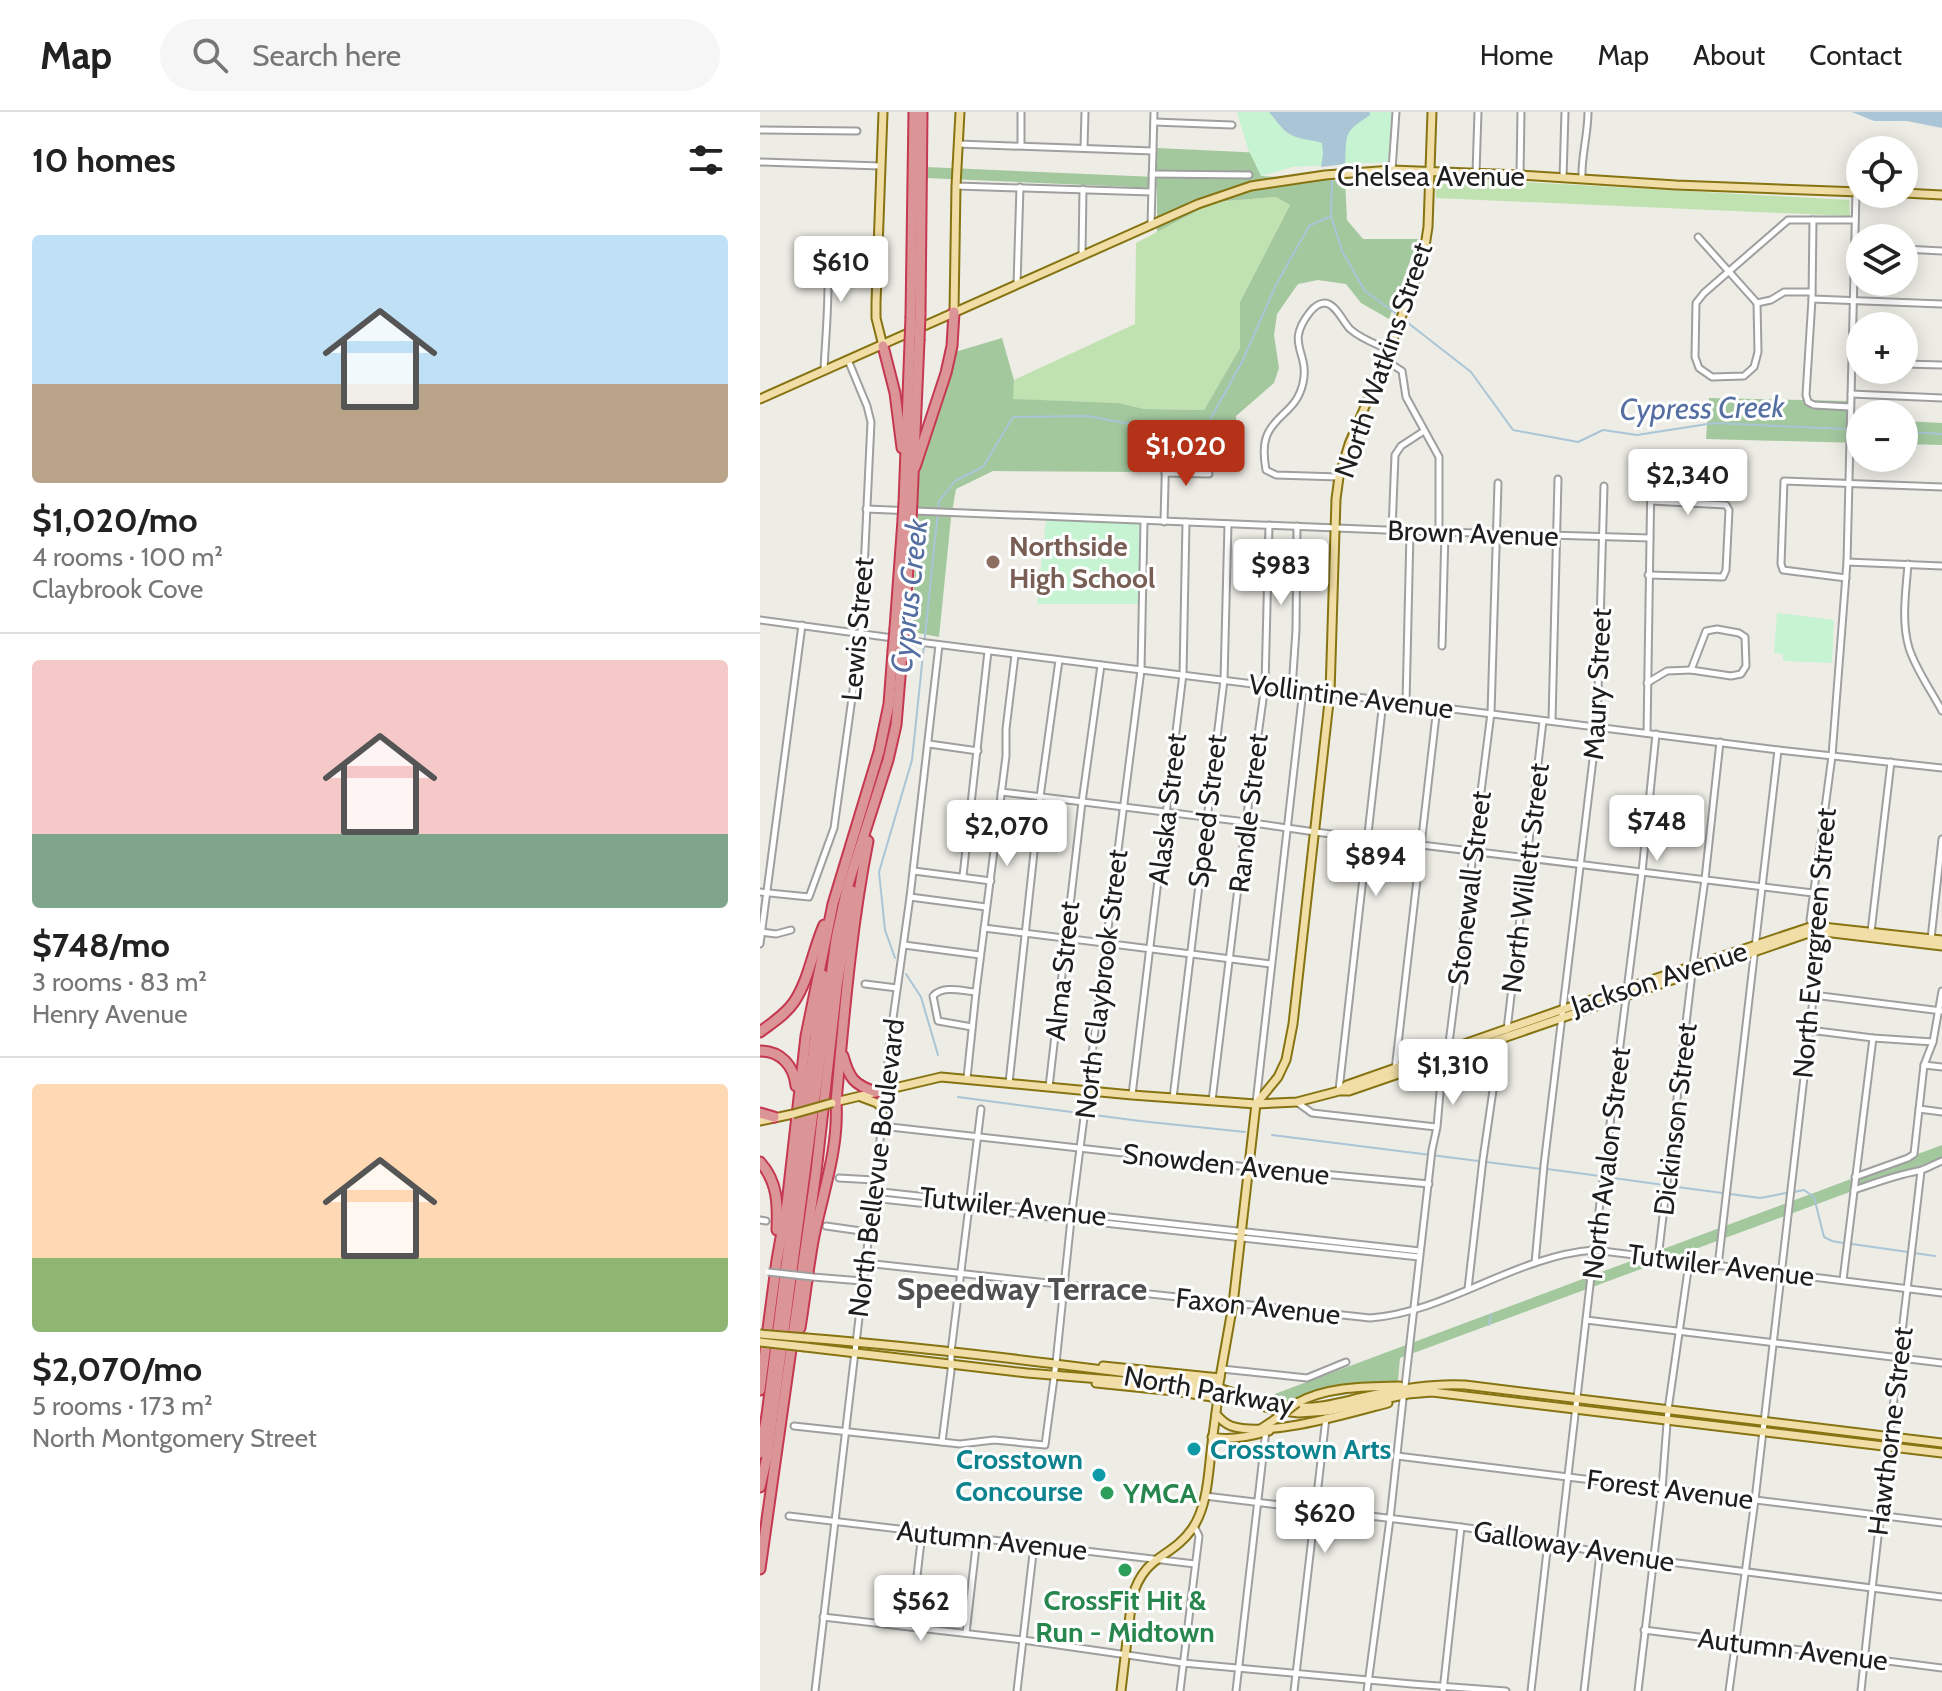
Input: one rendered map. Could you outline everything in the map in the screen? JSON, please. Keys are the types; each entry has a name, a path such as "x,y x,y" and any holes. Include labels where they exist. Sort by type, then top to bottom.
{"highway":[{"path":"914,112 915,467"},
{"path":"915,315 922,112"},
{"path":"790,1358 800,1329 814,1238 834,1148 837,1121 834,1102 860,884 876,802 896,725 908,502 915,467 946,373 952,346 954,312"},
{"path":"904,491 915,342"},
{"path":"883,346 895,393 904,491 908,502"},
{"path":"760,1032 783,1015 795,1001 832,908 879,752 898,652"},
{"path":"760,1487 770,1437 836,939 847,888 876,802"},
{"path":"760,1569 816,1172 837,986 854,883 872,814"},
{"path":"760,1390 787,1204 806,1036 832,908"},
{"path":"760,1453 832,908"},
{"path":"842,1031 843,1056 852,1079 862,1087 881,1091"},
{"path":"760,1051 768,1051 785,1061 795,1074 798,1098"},
{"path":"760,1113 774,1117"},
{"path":"760,1162 778,1201 777,1260"}],"main road":[{"path":"883,112 876,303 876,318 883,346"},
{"path":"954,312 960,112"},
{"name":"North Watkins Street","path":"1256,1104 1278,1077 1286,1060 1293,1024 1330,693 1334,527 1339,477 1349,444 1423,259 1428,227 1432,112"},
{"name":"Chelsea Avenue","path":"760,399 1198,204 1251,186 1392,170 1846,191"},
{"path":"1918,194 1942,195"},
{"name":"Jackson Avenue","path":"760,1121 941,1077 1212,1101 1256,1104 1297,1102 1349,1091 1445,1054 1815,929 1942,943"},
{"path":"859,1096 873,1100 883,1109"},
{"path":"1121,1691 1135,1585 1144,1570 1182,1540 1194,1526 1205,1496 1233,1304 1256,1104"},
{"name":"North Parkway","path":"760,1334 1056,1363 1198,1383 1273,1404 1297,1407 1325,1406 1390,1391 1440,1389 1576,1404 1668,1410 1942,1443"},
{"name":"North Parkway","path":"760,1342 1054,1375 1186,1386 1275,1410 1299,1413 1328,1411 1440,1389"},
{"path":"1056,1363 1220,1381"},
{"path":"1054,1375 1196,1395 1217,1404 1223,1422 1264,1429"},
{"path":"1212,1437 1218,1439 1264,1429 1297,1403 1326,1392 1405,1386 1440,1389"},
{"path":"1214,1427 1233,1430 1276,1428 1440,1389"},
{"name":"North Parkway","path":"1576,1404 1667,1420 1942,1453"}],"street":[{"path":"1021,112 1021,145"},
{"path":"1084,147 1085,112"},
{"path":"1151,225 1154,112"},
{"path":"1392,170 1396,112"},
{"path":"1476,173 1478,112"},
{"path":"1520,175 1521,112"},
{"path":"1563,178 1565,112"},
{"path":"1582,179 1581,161 1588,112"},
{"path":"1154,122 1232,125"},
{"path":"760,130 857,131"},
{"path":"958,144 1153,151"},
{"path":"760,162 880,166"},
{"path":"1152,174 1249,175"},
{"path":"956,186 1152,192"},
{"path":"1017,284 1020,187"},
{"path":"1082,255 1083,189"},
{"name":"North Evergreen Street","path":"1855,224 1856,208"},
{"path":"1698,237 1730,271 1757,303 1758,352 1754,367 1744,376 1712,377 1699,368 1695,357 1696,303 1704,293 1730,271 1788,220 1855,220"},
{"path":"1813,220 1806,395 1808,402 1814,405 1846,407"},
{"path":"823,243 827,283 824,371"},
{"path":"1918,250 1942,251"},
{"path":"1757,303 1771,300 1784,292 1854,301 1942,304"},
{"name":"North Evergreen Street","path":"1854,296 1854,312"},
{"path":"1339,477 1276,475 1266,470 1267,435 1293,407 1303,385 1305,370 1297,335 1308,313 1322,303 1332,305 1352,331 1389,350"},
{"name":"Lewis Street","path":"763,892 809,897 834,828 861,633 871,422 848,360"},
{"path":"1385,360 1402,371 1406,397 1439,457 1442,646"},
{"path":"1918,364 1942,365"},
{"name":"North Evergreen Street","path":"1851,384 1851,400"},
{"path":"1851,394 1942,398"},
{"path":"1392,530 1395,455 1401,446 1424,431"},
{"path":"1164,522 1166,445"},
{"name":"North Evergreen Street","path":"1729,1691 1755,1500 1820,939 1810,920 1832,756 1847,562 1849,472"},
{"path":"1165,473 1209,474"},
{"path":"1647,733 1651,475"},
{"path":"1552,721 1558,479"},
{"path":"1846,578 1783,570 1784,481 1942,487"},
{"name":"Stonewall Street","path":"1405,1386 1432,1154 1491,713 1498,483"},
{"name":"Maury Street","path":"1535,1263 1597,726 1604,486"},
{"path":"1648,575 1723,577 1729,510 1726,505 1651,501"},
{"name":"Brown Avenue","path":"866,509 1650,538"},
{"name":"North Claybrook Street","path":"942,1442 960,1444 994,1440 1045,1445 1141,670 1144,521"},
{"name":"Alaska Street","path":"1132,1095 1183,674 1186,522"},
{"name":"Speed Street","path":"1173,1098 1224,680 1228,524"},
{"name":"Randle Street","path":"1212,1101 1265,685 1269,525"},
{"path":"1292,689 1297,526"},
{"path":"1406,703 1410,531"},
{"path":"1847,562 1942,566"},
{"path":"1908,564 1905,622 1909,646 1942,711"},
{"name":"Vollintine Avenue","path":"760,620 1015,655 1942,768"},
{"path":"760,944 763,892 802,625"},
{"path":"1647,683 1667,671 1691,670 1731,676 1741,674 1746,666 1745,637 1717,629 1706,631 1691,670"},
{"name":"North Bellevue Boulevard","path":"815,1691 883,1109 881,1091 904,945 929,744 936,645"},
{"path":"963,876 988,651"},
{"path":"967,1078 1006,756 1015,655"},
{"path":"1009,1083 1040,797 1059,660"},
{"name":"Alma Street","path":"1049,1087 1101,665"},
{"path":"1256,1104 1303,690"},
{"path":"1339,1091 1383,701"},
{"path":"1395,1072 1437,707"},
{"name":"North Willett Street","path":"1507,1033 1543,721"},
{"name":"North Avalon Street","path":"1560,1545 1656,734"},
{"name":"Dickinson Street","path":"1658,1258 1720,742"},
{"path":"929,744 978,751"},
{"path":"1718,1266 1778,750"},
{"path":"1870,934 1891,762"},
{"path":"1001,792 1813,893"},
{"path":"1930,942 1942,839"},
{"path":"914,871 991,881"},
{"path":"910,897 986,907"},
{"path":"984,928 1271,964"},
{"path":"761,932 776,934 791,930"},
{"path":"904,945 980,955"},
{"path":"865,984 897,988"},
{"path":"972,1027 938,1021 933,996 941,989 976,992"},
{"path":"1855,1177 1914,1154 1924,1065 1941,1011 1942,991"},
{"path":"1813,995 1941,1011"},
{"path":"1809,1030 1933,1042"},
{"path":"1468,1289 1499,1049 1496,1037"},
{"path":"1843,1280 1873,1038"},
{"path":"1924,1065 1942,1067"},
{"path":"1297,1102 1312,1113 1437,1127"},
{"path":"794,1426 942,1442 981,1109"},
{"path":"1919,1109 1942,1112"},
{"name":"Snowden Avenue","path":"881,1126 1429,1184"},
{"path":"1854,1190 1921,1171 1942,1161"},
{"name":"Hawthorne Street","path":"1861,1691 1921,1171"},
{"path":"839,1178 874,1180"},
{"name":"Tutwiler Avenue","path":"872,1194 1420,1254"},
{"path":"826,1226 868,1232"},
{"name":"Tutwiler Avenue","path":"1413,1310 1535,1263 1594,1250 1942,1293"},
{"name":"Faxon Avenue","path":"865,1263 1370,1318 1413,1310"},
{"path":"1638,1691 1662,1489 1668,1410 1689,1263"},
{"path":"760,1271 862,1281"},
{"path":"1586,1320 1942,1363"},
{"path":"1222,1369 1307,1378 1346,1362"},
{"path":"1367,1691 1403,1399"},
{"path":"1294,1691 1326,1418"},
{"path":"1236,1691 1264,1429"},
{"name":"Forest Avenue","path":"1397,1456 1942,1523"},
{"name":"Galloway Avenue","path":"1205,1496 1461,1527 1525,1536 1600,1553 1942,1597"},
{"name":"Autumn Avenue","path":"789,1516 1195,1564"},
{"path":"1180,1691 1199,1536 1194,1526"},
{"path":"1443,1689 1461,1527"},
{"path":"911,1627 922,1532"},
{"path":"966,1633 977,1538"},
{"path":"1531,1691 1548,1542"},
{"path":"1017,1691 1034,1545"},
{"path":"1584,1691 1600,1553"},
{"path":"823,1617 1023,1640 1183,1663 1369,1680 1412,1688 1506,1691"},
{"name":"Autumn Avenue","path":"1644,1630 1942,1668"}],"green space":[{"path":"1237,112 1392,112 1388,162 1292,167 1261,176 1248,149"},
{"path":"1157,148 1264,153 1261,176 1345,181 1347,220 1363,239 1418,239 1389,319 1361,303 1346,284 1318,280 1298,284 1277,314 1274,335 1279,368 1274,383 1236,416 1236,447 1172,445 1172,439 1142,437 1140,472 993,471 956,489 939,637 912,632 919,475 955,352 1002,338 1014,380 1013,399 1119,403 1144,409 1204,410 1240,348 1240,302 1290,205 1276,197 1214,202 1157,232 1157,188 926,178 926,167 1156,177"},
{"path":"1435,177 1846,200 1850,216 1436,198"},
{"path":"1276,197 1290,205 1240,302 1240,348 1204,410 1144,409 1119,403 1012,399 1014,380 1135,324 1136,243 1214,202"},
{"path":"1709,398 1846,401 1846,443 1706,439"},
{"path":"1918,422 1942,423 1942,445 1918,444"},
{"path":"1046,520 1140,524 1138,604 1037,604"},
{"path":"1777,613 1834,620 1832,663 1783,661 1783,654 1774,653"},
{"path":"1942,1145 1942,1158 1400,1358 1398,1381 1343,1395 1290,1401 1269,1396"}],"water":[{"path":"1269,112 1370,112 1370,115 1348,134 1345,164 1321,167 1322,143 1292,135"},
{"path":"1852,112 1942,112 1942,128 1907,121 1874,121"}],"waterway":[{"name":"Cypress Creek","path":"1332,178 1331,216 1342,251 1365,291 1398,315"},
{"name":"Cyprus Creek","path":"895,958 885,930 879,872 912,760 939,501 955,481 983,467 1013,417 1087,416 1159,429 1208,423 1242,362 1276,285 1309,226 1331,216"},
{"name":"Cypress Creek","path":"1403,319 1471,372 1513,430 1578,442 1603,430 1637,435 1714,423 1846,429"},
{"name":"Cyprus Creek","path":"1918,433 1942,434"},
{"path":"906,974 921,997 938,1055"},
{"path":"958,1097 1245,1132"},
{"path":"1272,1135 1541,1169"},
{"path":"1547,1169 1600,1176"},
{"path":"1606,1177 1664,1185"},
{"path":"1670,1186 1760,1198 1786,1193"},
{"path":"1794,1192 1804,1190 1814,1197 1824,1237 1843,1243"},
{"path":"1852,1244 1908,1252"},
{"path":"1914,1253 1935,1256"},
{"path":"1489,1325 1491,1314"}],"place":[{"name":"Northside High School","path":"993,562"},
{"name":"Crosstown Arts","path":"1194,1449"},
{"name":"Crosstown Concourse","path":"1099,1475"},
{"name":"YMCA","path":"1107,1493"},
{"name":"CrossFit Hit & Run - Midtown","path":"1125,1570"}],"district":[{"name":"Speedway Terrace","path":"1022,1288"}]}
